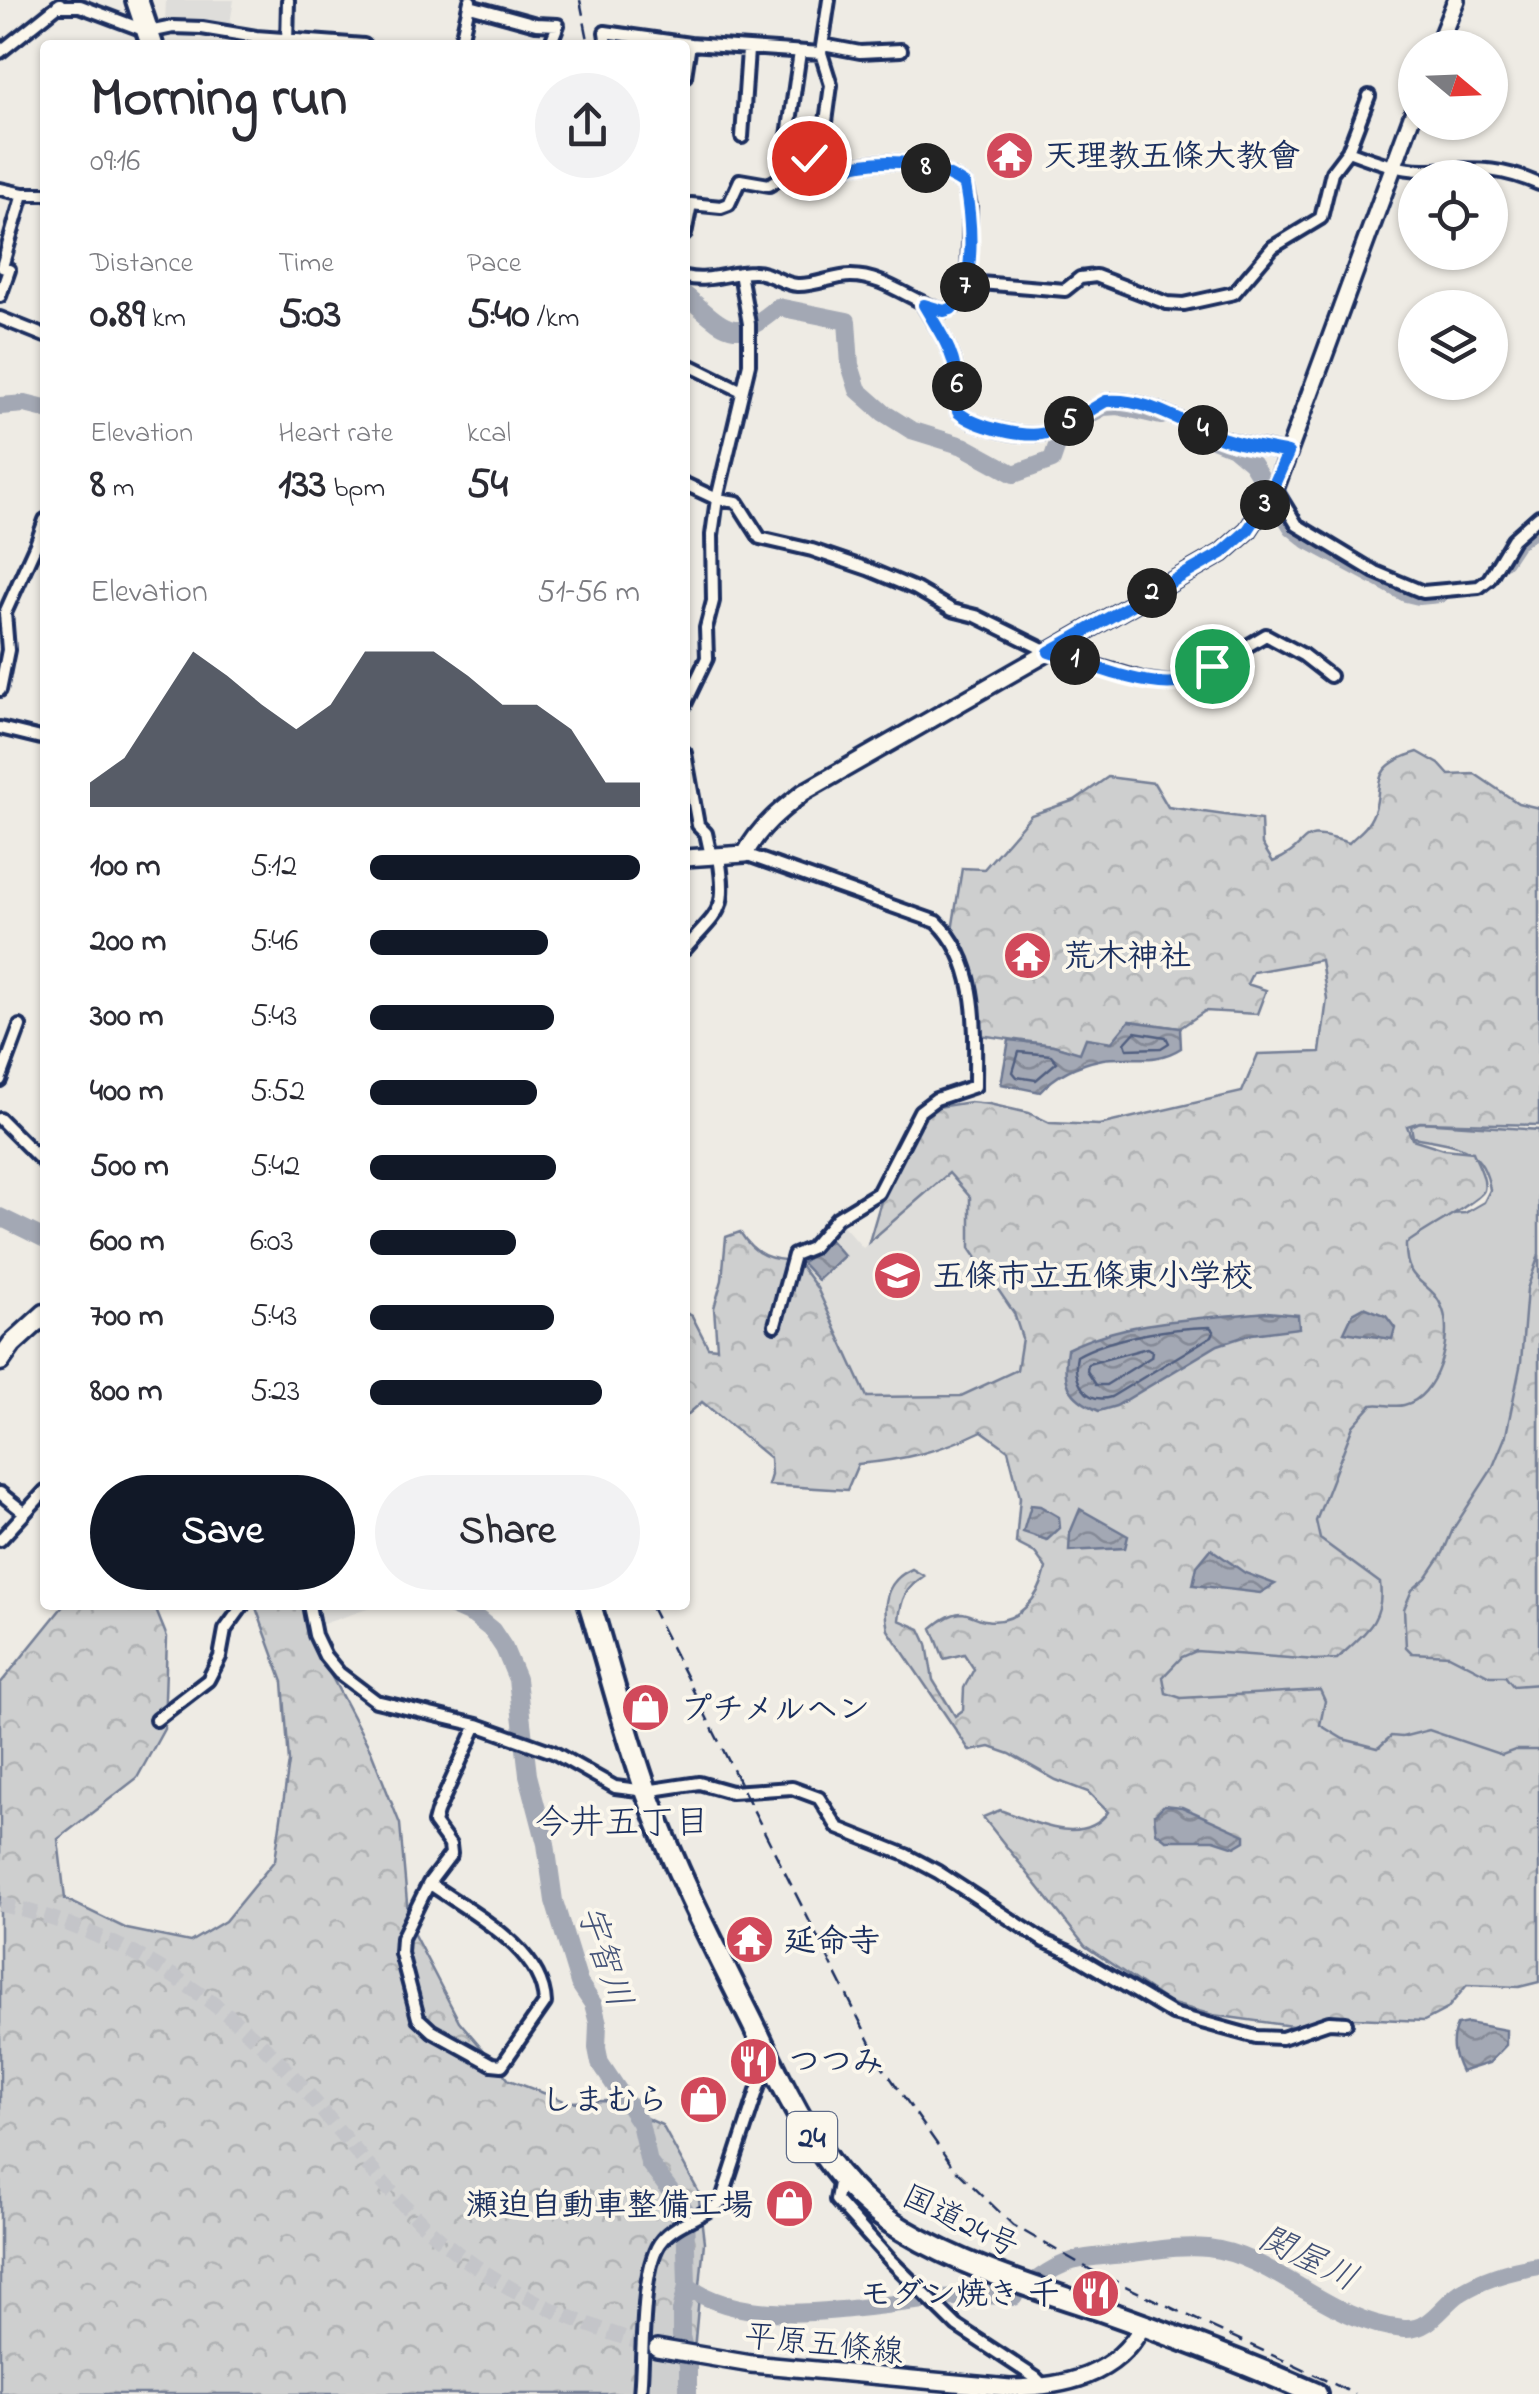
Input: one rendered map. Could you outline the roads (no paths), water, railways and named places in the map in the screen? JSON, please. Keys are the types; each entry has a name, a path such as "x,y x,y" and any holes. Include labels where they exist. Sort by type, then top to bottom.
{"highway":[{"path":"138,0 150,39"},
{"name":"国道24号","path":"592,1610 646,1791 674,1862 802,2120 840,2177 870,2207 938,2250 992,2273 1229,2355 1316,2394"}],"main road":[{"path":"0,1361 40,1321"}],"street":[{"path":"287,40 288,0"},
{"path":"690,204 728,204 740,180 769,185 823,144 831,85 822,49 829,0"},
{"path":"1445,30 1456,0"},
{"path":"0,52 61,3 80,6 150,39 172,28 202,28 275,40"},
{"path":"461,40 470,3 536,24 558,25 552,40"},
{"path":"606,40 605,32 662,40"},
{"path":"690,44 800,52 900,50"},
{"path":"742,137 748,50"},
{"path":"690,278 700,281 726,273 757,271 794,285 852,276 870,278 944,311 951,309 968,282 970,206 965,185 919,166 889,160 866,161 836,170 788,136 800,52"},
{"path":"968,282 1065,290 1080,278 1096,276 1152,298 1184,304 1234,294 1273,247 1321,218 1332,172 1348,151 1369,96"},
{"path":"745,854 778,812 804,792 1222,553 1248,530 1270,496 1288,453 1404,140"},
{"path":"1348,151 1373,162 1422,170 1488,169 1517,174 1539,184"},
{"path":"0,189 40,194"},
{"path":"0,296 9,270 2,268 23,194"},
{"path":"690,694 707,658 717,500 750,364 740,274"},
{"path":"924,305 951,348 957,372 958,412 968,422 1038,434 1050,432 1114,400 1158,410 1228,440 1288,453"},
{"path":"0,318 40,334"},
{"path":"690,366 742,392"},
{"path":"690,486 717,500 737,502 760,538 868,569 1049,652 1145,680 1180,683 1266,636 1303,655 1330,676"},
{"path":"1270,496 1297,525 1375,572 1423,592 1479,587 1490,579 1513,539 1539,516"},
{"path":"0,690 8,650 4,612 40,545"},
{"path":"0,728 40,737"},
{"path":"690,781 698,825 706,833 715,856 722,906 690,944"},
{"path":"690,858 745,854 937,922 948,932 966,968 975,1036 975,1086 936,1099 920,1110 878,1192 837,1218 811,1248 794,1255 775,1325"},
{"path":"0,1080 20,1026"},
{"path":"0,1119 40,1159"},
{"path":"0,1493 25,1513"},
{"path":"0,1540 40,1496"},
{"path":"156,1720 208,1680 220,1656 225,1630 239,1610"},
{"path":"309,1610 325,1656 376,1701 477,1726 553,1752 616,1787 646,1791 699,1783 731,1792 792,1788 818,1798 838,1828 938,1872 1044,1941 1173,2014 1268,2038 1305,2032 1328,2022 1346,2023"},
{"path":"429,1883 533,1963 545,2003 502,2065 492,2064 432,2031 418,2018 401,1954 402,1938 429,1883 451,1854 450,1845 434,1824 436,1812 477,1726"},
{"path":"640,2394 652,2260 664,2237 721,2202 760,2082 764,2046"},
{"path":"840,2177 836,2200 890,2260 957,2326 1044,2387"},
{"name":"平原五條線","path":"657,2348 706,2358 1010,2388 1068,2389 1112,2362 1135,2340 1143,2325"}],"water":[{"path":"1129,1021 1180,1028 1181,1048 1153,1058 1114,1058 1085,1064 1060,1075 1040,1092 1001,1084 1009,1040 1053,1045 1080,1053 1086,1038 1112,1042"},
{"path":"829,1239 844,1256 818,1280 802,1263"},
{"path":"1364,1307 1386,1316 1395,1328 1392,1339 1344,1332 1353,1313"},
{"path":"1267,1312 1298,1315 1299,1328 1252,1334 1218,1345 1116,1406 1099,1411 1073,1394 1066,1379 1067,1349 1091,1339 1165,1322"},
{"path":"1031,1505 1059,1517 1060,1528 1047,1540 1023,1532"},
{"path":"1080,1509 1128,1536 1125,1548 1069,1551 1070,1533"},
{"path":"1211,1549 1245,1573 1275,1584 1260,1593 1193,1585 1197,1566"},
{"path":"1164,1805 1182,1807 1245,1835 1245,1841 1235,1847 1214,1840 1166,1840 1156,1832 1154,1815"},
{"path":"1468,2023 1506,2030 1506,2045 1489,2063 1461,2072 1453,2038 1457,2025"}],"waterway":[{"path":"690,299 730,328 750,326 778,307 847,321 850,365 858,390 911,430 963,446 1014,474 1052,460 1060,437 1070,425 1103,407 1118,406 1161,416"},
{"path":"0,406 25,404 40,408"},
{"path":"1203,435 1233,447 1251,462 1292,527 1308,540 1406,593 1440,594"},
{"path":"1504,560 1516,542 1539,525"},
{"name":"宇智川","path":"0,1217 40,1237"},
{"name":"宇智川","path":"462,1610 492,1630 517,1679 528,1775 546,1844 554,1901 579,1983 593,2004 600,2063 640,2123 649,2163 685,2210 687,2286 681,2336 688,2365 688,2394"},
{"name":"関屋川","path":"1038,2279 1079,2259 1208,2248 1257,2263 1351,2315 1377,2324 1413,2329 1479,2283 1539,2266"},
{"name":"関屋川","path":"687,2286 721,2303 759,2311 801,2313 934,2299 1014,2297"}],"tunnel":[{"path":"0,1904 84,1930 124,1948 199,1993 267,2049 396,2197 464,2258 556,2311 657,2348"}],"railway":[{"path":"580,0 588,40"},
{"path":"653,1610 883,2067 953,2167 1013,2225 1091,2270 1355,2394"}],"place":[{"name":"天理教五條大教會","path":"1009,155"},
{"name":"荒木神社","path":"1028,955"},
{"name":"五條市立五條東小学校","path":"898,1275"},
{"name":"プチメルヘン","path":"645,1708"},
{"name":"延命寺","path":"749,1940"},
{"name":"つつみ","path":"753,2061"},
{"name":"しまむら","path":"704,2099"},
{"name":"瀬迫自動車整備工場","path":"789,2204"},
{"name":"モダン焼き 千","path":"1095,2293"}],"district":[{"name":"今井五丁目","path":"622,1821"}]}
